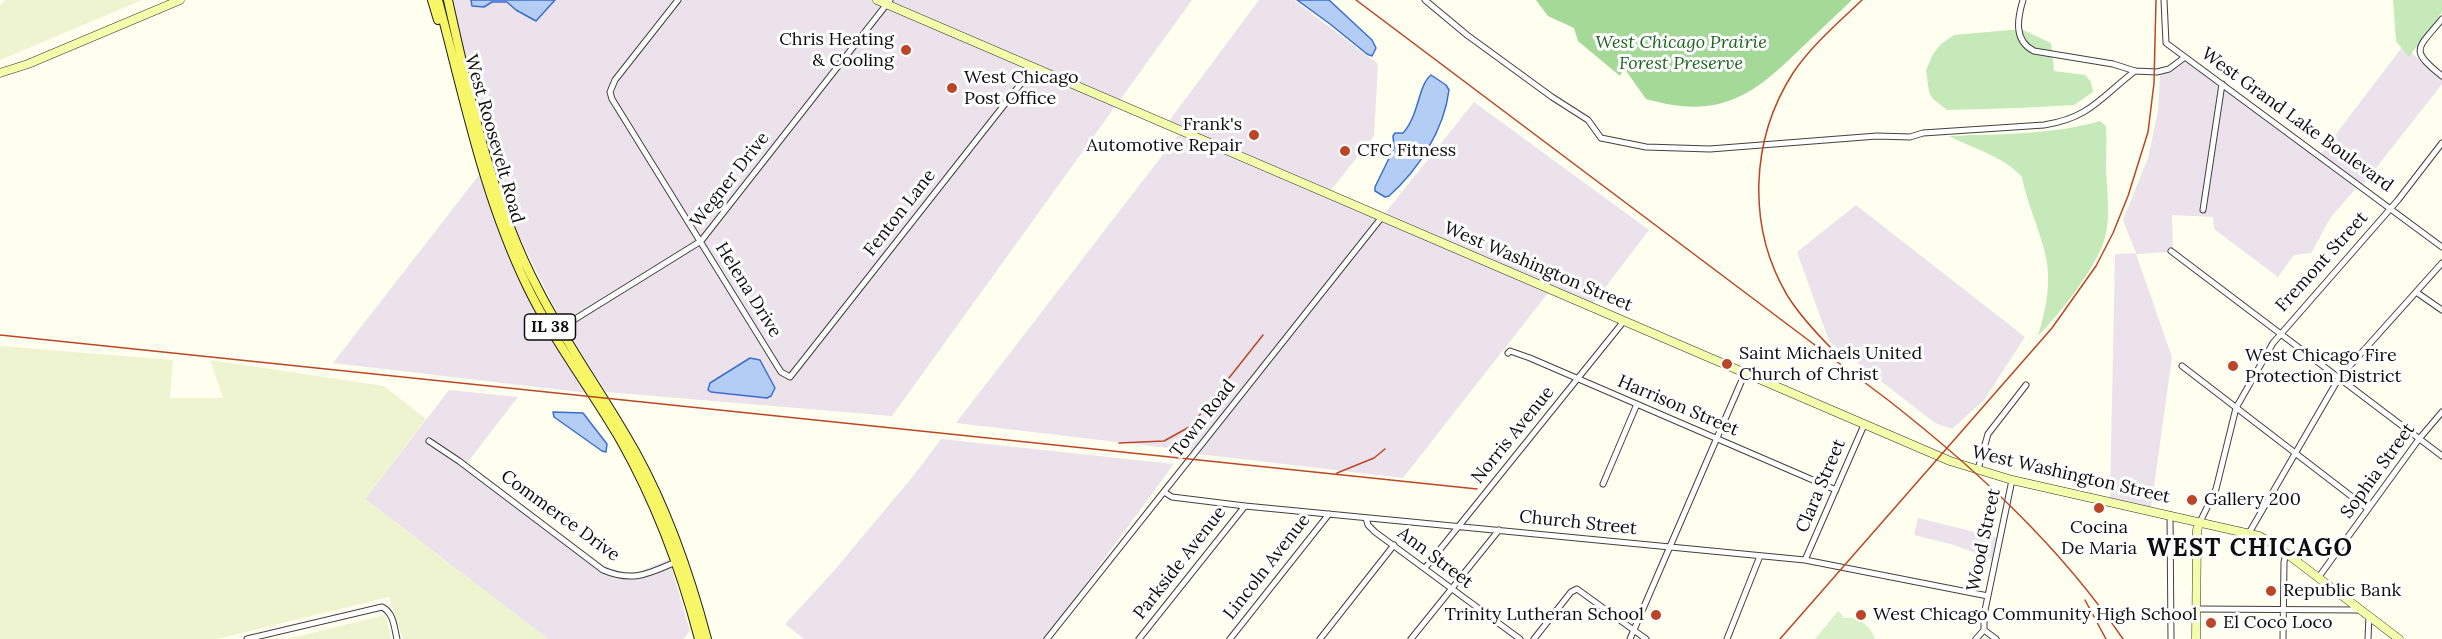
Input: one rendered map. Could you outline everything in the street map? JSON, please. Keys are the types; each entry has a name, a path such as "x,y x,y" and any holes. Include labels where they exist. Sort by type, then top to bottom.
{"main road":[{"path":"0,73 28,64 180,0"},
{"path":"432,0 438,21 447,33"},
{"name":"West Roosevelt Road","path":"438,0 482,171 498,219 528,288 556,330 629,456 679,560 707,639"},
{"name":"West Roosevelt Road","path":"448,0 489,168 503,211 556,330"},
{"name":"West Washington Street","path":"877,0 888,2 1950,461 2012,480 2249,533 2268,541 2398,639"},
{"path":"2196,639 2197,530 2200,522"},
{"name":"West Roosevelt Road","path":"679,560 699,639"}],"street":[{"name":"Helena Drive","path":"678,0 615,80 610,92 616,108 781,372 790,377"},
{"path":"1425,0 1467,35 1552,97 1588,120 1601,138 1646,147 1690,149 1763,146 2044,125 2061,122 2096,106 2135,71"},
{"name":"West Grand Lake Boulevard","path":"2023,0 2019,36 2024,46 2034,51 2113,64 2135,71 2163,72 2185,57"},
{"name":"West Grand Lake Boulevard","path":"2164,0 2166,42 2442,247"},
{"name":"Wegner Drive","path":"556,330 701,241 888,2"},
{"path":"2442,19 2421,46 2420,53 2422,60 2442,76"},
{"name":"Fenton Lane","path":"790,377 1034,67"},
{"path":"2203,210 2222,84"},
{"name":"Fremont Street","path":"2200,522 2216,489 2236,408 2280,333 2390,208 2442,143"},
{"name":"Town Road","path":"1047,639 1382,217"},
{"path":"2171,251 2442,456"},
{"path":"2249,533 2339,378 2442,263"},
{"path":"2416,291 2442,310"},
{"name":"Norris Avenue","path":"1425,568 1624,321"},
{"name":"Harrison Street","path":"1508,353 1510,351 1530,358 1836,490"},
{"path":"2182,366 2368,509"},
{"path":"1630,639 1745,373"},
{"path":"1978,469 1988,434 2026,385"},
{"path":"1603,484 1637,404"},
{"name":"Sophia Street","path":"2318,578 2419,439 2442,412"},
{"name":"Clara Street","path":"1805,560 1864,425"},
{"name":"Commerce Drive","path":"429,441 459,461 603,570 624,577 636,577 679,560"},
{"name":"Wood Street","path":"1984,630 1988,596 2012,480"},
{"name":"Church Street","path":"1164,492 1172,497 1245,506 1805,560 1988,596"},
{"name":"Parkside Avenue","path":"1139,639 1245,506"},
{"name":"Lincoln Avenue","path":"1230,639 1329,514"},
{"path":"2170,515 2171,639"},
{"name":"Ann Street","path":"1366,518 1368,525 1394,546 1520,639"},
{"path":"1410,639 1499,530"},
{"path":"1320,639 1394,546"},
{"path":"2283,639 2286,554"},
{"path":"1727,639 1760,556"},
{"path":"1534,639 1571,591 1577,590 1646,639"},
{"path":"247,639 382,607 392,616 397,639"},
{"path":"2196,609 2360,610"},
{"path":"2368,616 2368,639"},
{"path":"1976,639 1984,630 1996,639"}],"shaded area":[{"path":"451,0 1192,0 892,416 606,392 561,321 515,228 498,182"},
{"path":"1259,0 1294,0 1378,64 1374,136 1331,190 1169,121"},
{"path":"2403,46 2442,78 2442,84 2362,186 2319,156"},
{"path":"2185,59 2357,187 2331,217 2311,253 2294,255 2278,277 2214,229 2213,217 2172,215 2173,250 2136,254 2172,357 2151,508 2110,499 2115,254 2136,253 2123,220 2148,158 2158,111 2160,74"},
{"path":"1474,102 1649,230 1592,305 1385,213"},
{"path":"1178,135 1376,219 1193,451 956,423"},
{"path":"479,175 520,278 588,393 333,363"},
{"path":"1856,205 2025,337 1984,400 1952,429 1935,423 1829,341 1797,252"},
{"path":"1382,221 1548,293 1403,478 1198,454"},
{"path":"449,390 518,397 467,463 601,564 619,572 638,572 669,559 690,631 683,639 548,639 365,499"},
{"path":"941,439 1174,464 1045,639 804,639 785,624 832,573"},
{"path":"1918,518 1999,538 1994,560 1954,545 1914,535"}],"green space":[{"path":"5,0 142,0 0,60 0,6"},
{"name":"West Chicago Prairie Forest Preserve","path":"1536,0 1852,0 1761,84 1728,101 1710,106 1691,107 1646,99 1624,68 1620,76 1578,41 1574,28 1548,16"},
{"path":"2393,0 2442,0 2442,12 2409,57 2396,41"},
{"path":"2023,30 2051,43 2054,71 2085,75 2091,82 2093,92 2074,105 2019,108 1947,110 1933,99 1929,92 1926,70 1933,54 1941,44 1954,35"},
{"path":"2100,121 2106,126 2108,212 2104,241 2093,265 2076,291 2038,336 2047,295 2047,263 2022,177 1997,158 1949,136 2045,131"},
{"path":"0,346 173,360 170,398 223,398 210,360 384,386 426,419 365,499 548,639 403,639 389,597 217,639 0,639"},
{"path":"1838,611 1843,616 1842,618 1853,618 1867,625 1875,639 1815,639"},
{"path":"385,615 391,639 287,639"}],"water":[{"path":"471,0 555,0 536,21 507,2 492,2 484,7 472,6"},
{"path":"1297,0 1329,0 1372,40 1376,48 1372,56 1367,54"},
{"path":"1431,75 1446,85 1449,90 1442,120 1420,161 1400,185 1385,197 1375,191 1375,187 1394,148 1393,136 1395,133 1403,133 1408,126 1423,86"},
{"path":"750,358 760,360 775,388 771,396 767,398 708,390 710,383"},
{"path":"553,412 583,413 607,444 606,452 554,417"}],"railway":[{"path":"1356,0 1921,426 1984,481 2044,541 2072,572 2123,639"},
{"path":"1834,351 1797,310 1774,269 1765,241 1760,213 1759,184 1768,126 1793,73 1817,44 1862,0"},
{"path":"1780,639 2052,328 2096,266 2128,196 2148,132 2154,83 2156,0"},
{"path":"0,335 1477,489"},
{"path":"1119,443 1164,441 1191,426 1263,335"},
{"path":"1337,473 1374,458 1385,449"},
{"path":"2085,600 2106,639"}],"place":[{"name":"Chris Heating & Cooling","path":"906,50"},
{"name":"West Chicago Post Office","path":"952,88"},
{"name":"Frank's Automotive Repair","path":"1254,135"},
{"name":"CFC Fitness","path":"1345,151"},
{"name":"Saint Michaels United Church of Christ","path":"1727,364"},
{"name":"West Chicago Fire Protection District","path":"2233,366"},
{"name":"Gallery 200","path":"2192,500"},
{"name":"Cocina De Maria","path":"2099,508"},
{"name":"Republic Bank","path":"2271,591"},
{"name":"Trinity Lutheran School","path":"1656,615"},
{"name":"West Chicago Community High School","path":"1861,615"},
{"name":"El Coco Loco","path":"2211,623"}],"district":[{"name":"WEST CHICAGO","path":"2250,549"}]}
